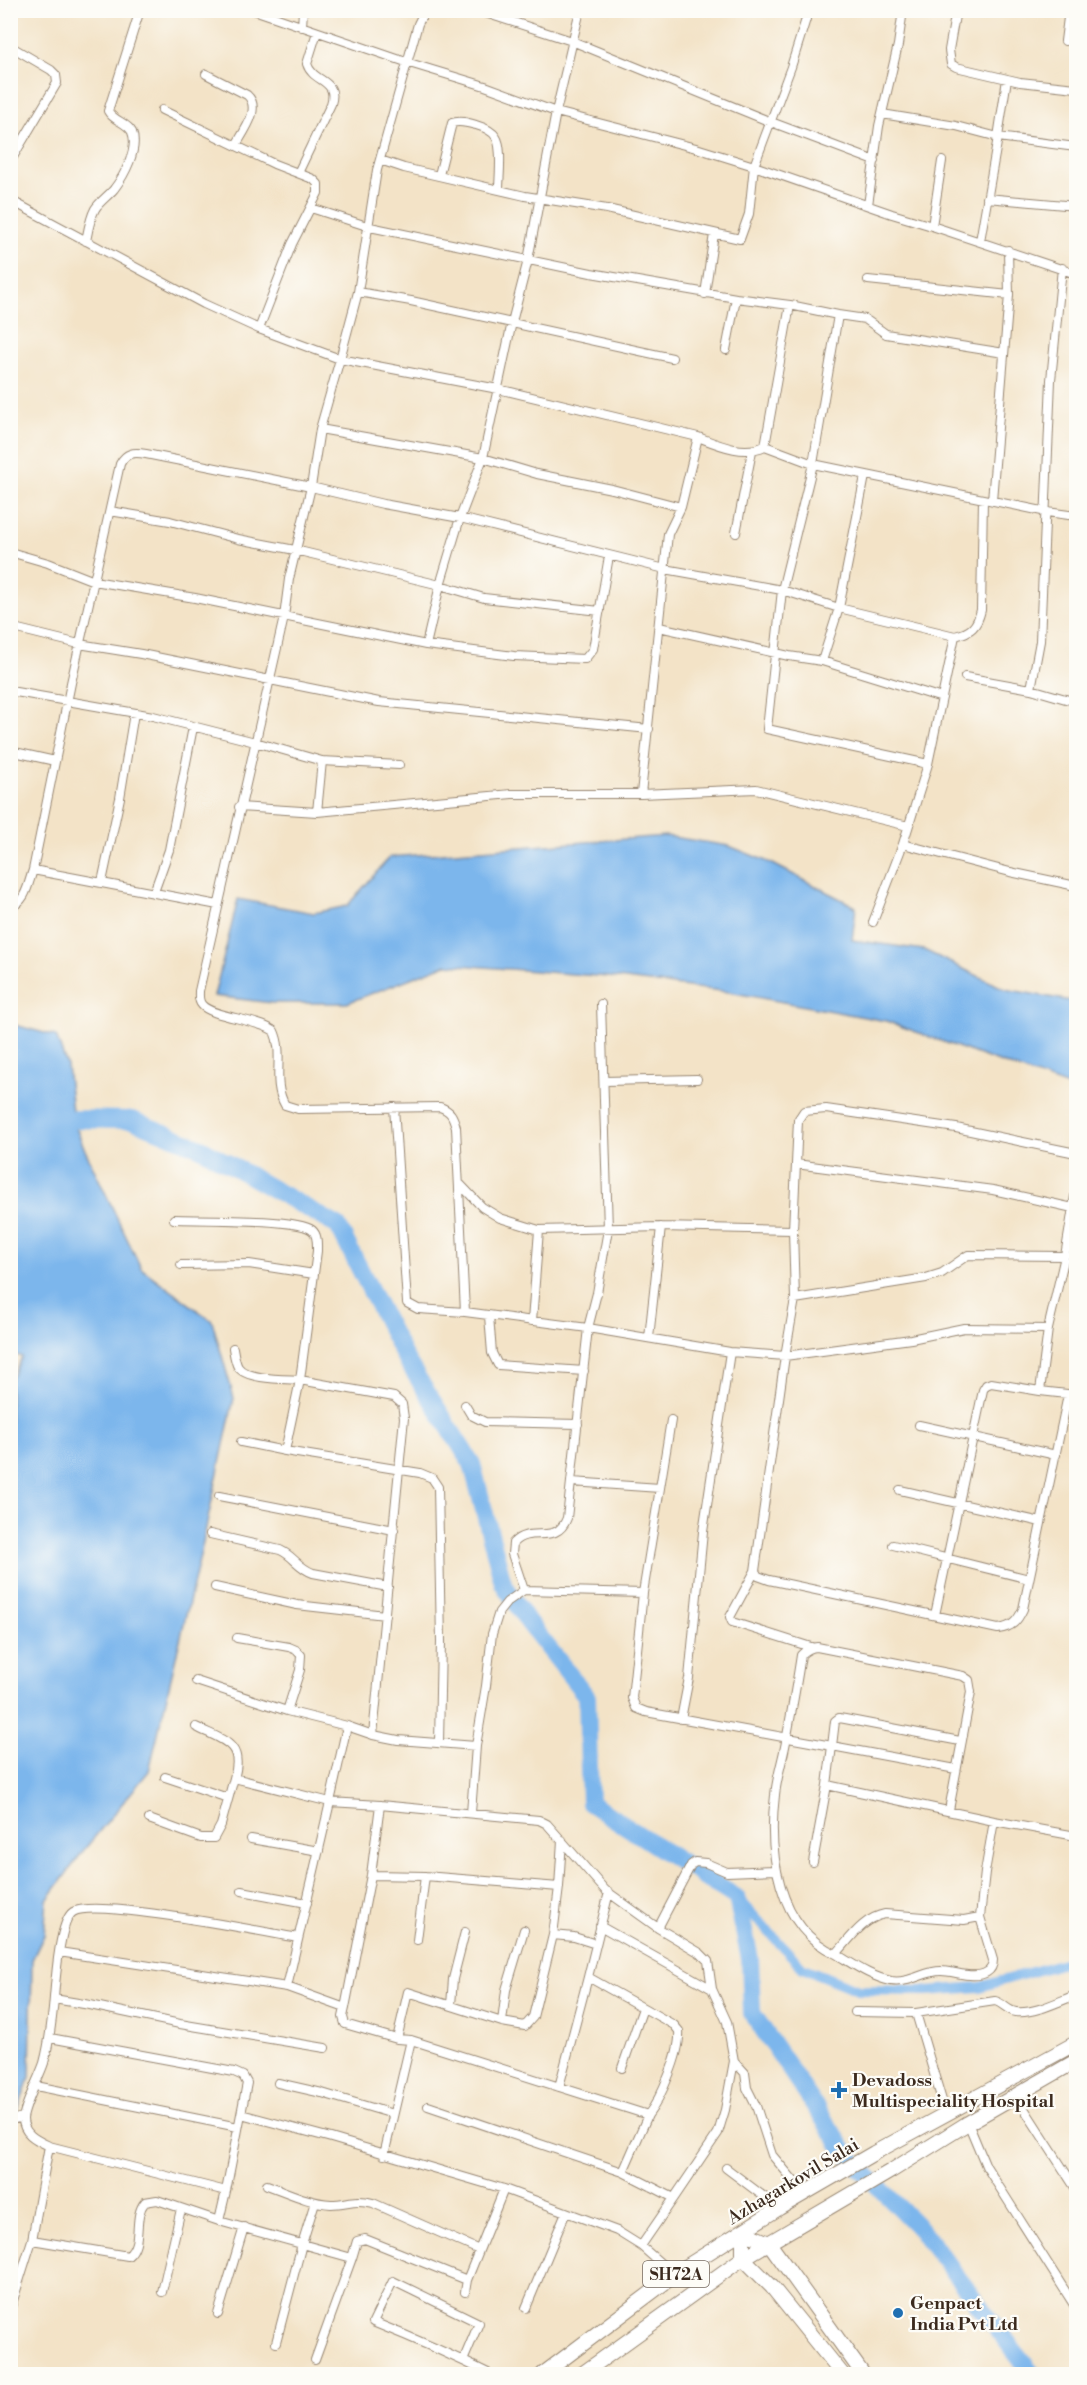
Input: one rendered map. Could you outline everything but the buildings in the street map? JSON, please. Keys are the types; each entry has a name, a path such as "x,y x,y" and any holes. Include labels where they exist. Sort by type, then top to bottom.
{"main road":[{"name":"Azhagarkovil Salai","path":"543,2374 688,2265 779,2208 874,2153 1076,2045"},
{"name":"SH72A","path":"582,2374 743,2258 968,2123 1077,2061"},
{"path":"842,2374 772,2287 743,2258 743,2232 769,2243 862,2374"}],"street":[{"path":"254,10 406,62 485,86 556,112 696,148 754,166 1077,274"},
{"path":"302,27 303,10"},
{"path":"425,10 406,62 380,160 358,292 320,429 284,617 239,807 199,991 199,1000 202,1006 213,1011 255,1022 274,1031 278,1043 277,1079 280,1096 285,1104 298,1108 440,1107 449,1110 456,1127 465,1312"},
{"path":"476,10 572,41 771,122 875,161"},
{"path":"426,645 440,585 460,518 483,458 512,322 528,260 556,112 580,10"},
{"path":"868,205 882,114 898,45 903,10"},
{"path":"956,10 949,50 951,64 1007,79 1077,88"},
{"path":"1065,41 1069,10"},
{"path":"86,241 96,208 124,173 133,148 133,136 130,129 110,115 108,111 139,11"},
{"path":"380,160 404,168 499,190 607,209 740,239 749,214 754,166 806,19"},
{"path":"298,173 333,96 329,86 311,72 307,64 317,32"},
{"path":"10,46 51,70 56,75 57,83 10,162"},
{"path":"206,74 253,99 255,106 236,145"},
{"path":"980,242 1007,79"},
{"path":"162,110 274,164 313,179 318,184 318,193 292,243 258,329"},
{"path":"882,114 956,126 998,137 1077,147"},
{"path":"439,175 453,123 470,123 496,136 499,145 499,190"},
{"path":"932,226 942,161"},
{"path":"987,198 1077,206"},
{"path":"10,200 204,304 258,329 340,359 498,388 698,437 723,446 752,451 765,446 813,464 865,476 1077,516"},
{"path":"310,208 370,227 705,294 790,305 865,319 886,334 1004,353"},
{"path":"705,294 714,234"},
{"path":"10,907 19,903 25,895 33,870 79,645 120,464 124,457 129,454 146,454 460,518 665,569 782,590 839,608 955,636 968,633 978,623 981,610 987,500 1009,295 1008,250"},
{"path":"1031,689 1040,641 1052,380 1062,268"},
{"path":"868,280 1009,295"},
{"path":"358,292 512,322 672,358"},
{"path":"726,350 736,298"},
{"path":"765,446 790,305"},
{"path":"838,315 813,464 782,590 767,729 928,764"},
{"path":"320,429 483,458 537,474 612,489 681,507"},
{"path":"641,794 668,534 681,507 698,437"},
{"path":"736,533 752,451"},
{"path":"822,661 839,608 865,476"},
{"path":"110,511 170,521 238,539 296,550 484,598 600,611"},
{"path":"10,552 48,563 94,581 195,598 426,645 514,656 578,660 589,656 593,649 609,556"},
{"path":"10,627 79,645 268,679 379,702 649,729"},
{"path":"659,627 774,653 822,661 942,698"},
{"path":"873,922 903,844 928,764 955,636"},
{"path":"965,677 1031,689 1077,702"},
{"path":"10,691 67,703 134,713 255,742 322,761 399,765"},
{"path":"102,882 120,798 134,713"},
{"path":"154,892 169,850 193,727"},
{"path":"10,752 55,761"},
{"path":"317,812 322,761"},
{"path":"239,807 317,812 512,794 641,794 756,789 908,826"},
{"path":"903,844 1010,872 1077,886"},
{"path":"33,870 218,905"},
{"path":"521,1592 512,1554 513,1543 518,1537 556,1533 563,1528 567,1518 588,1328 597,1293 608,1229 601,1004"},
{"path":"604,1081 697,1079"},
{"path":"394,1107 407,1303 418,1309 465,1312 588,1328 730,1352 784,1356 911,1339 964,1328 1048,1329"},
{"path":"949,1810 960,1741 971,1692 969,1680 963,1676 811,1647 732,1622 732,1613 755,1571 784,1356 795,1299 793,1230 798,1120 804,1111 814,1108 956,1128 1077,1153"},
{"path":"796,1164 993,1190 1073,1208"},
{"path":"459,1183 482,1207 500,1218 539,1230 661,1227 793,1230"},
{"path":"1040,1391 1048,1329 1065,1257 1077,1191"},
{"path":"174,1219 304,1226 313,1231 317,1238 300,1380 285,1451"},
{"path":"649,1338 661,1227"},
{"path":"532,1321 539,1230"},
{"path":"795,1299 926,1278 942,1273 968,1255 1065,1257"},
{"path":"181,1265 249,1264 314,1274"},
{"path":"489,1316 492,1353 498,1365 584,1371"},
{"path":"233,1348 238,1368 244,1373 300,1380 394,1397 402,1404 404,1424 374,1735"},
{"path":"681,1719 689,1678 703,1532 730,1352"},
{"path":"755,1571 758,1576 769,1580 998,1629 1008,1627 1018,1620 1023,1609 1056,1455 1072,1395 998,1384 986,1385 982,1390 935,1615"},
{"path":"465,1406 471,1415 485,1422 578,1424"},
{"path":"671,1420 643,1593 633,1703 636,1708 681,1719 956,1769"},
{"path":"920,1425 1056,1455"},
{"path":"241,1442 420,1473 432,1478 438,1487 441,1629 439,1743"},
{"path":"572,1482 660,1488"},
{"path":"900,1490 1041,1522"},
{"path":"219,1496 394,1530"},
{"path":"210,1534 288,1553 302,1569 313,1573 388,1587"},
{"path":"893,1545 1029,1579"},
{"path":"214,1587 297,1605 385,1615"},
{"path":"471,1813 476,1746 492,1634 499,1612 507,1602 521,1592 643,1593"},
{"path":"237,1638 289,1647 301,1655 300,1670 287,1711"},
{"path":"811,1647 801,1655 775,1793 773,1836 775,1870 786,1899 799,1925 817,1943 866,1972 891,1981 903,1981 940,1971 980,1974 987,1972 993,1966 993,1960 980,1917 994,1821"},
{"path":"196,1681 287,1711 374,1735 398,1740 476,1746"},
{"path":"813,1862 828,1785 835,1721 839,1718 960,1741"},
{"path":"287,1987 347,1726"},
{"path":"149,1819 201,1838 214,1838 221,1825 238,1765 237,1753 233,1746 196,1727"},
{"path":"165,1777 228,1798"},
{"path":"234,1778 330,1803 380,1804 539,1820 547,1824 609,1892 658,1928 700,1953 708,1961 712,1989 727,2022 734,2061 725,2110 718,2133 641,2246"},
{"path":"828,1785 994,1821 1077,1836"},
{"path":"380,1804 371,1875 343,2018 345,2024 397,2039 411,2040 648,2115"},
{"path":"251,1839 319,1851"},
{"path":"397,2039 408,1992 502,2022 519,2026 530,2023 553,1935 562,1840"},
{"path":"658,1928 691,1865 695,1862 738,1873 775,1870"},
{"path":"371,1875 425,1876 559,1887"},
{"path":"417,1940 425,1876"},
{"path":"242,1890 307,1903"},
{"path":"558,2087 609,1892"},
{"path":"226,2192 49,2146 32,2138 24,2127 23,2117 36,2086 50,2038 58,1952 67,1920 72,1913 90,1908 166,1915 298,1938"},
{"path":"836,1954 865,1922 876,1916 885,1914 964,1920 980,1917"},
{"path":"600,1926 712,1989"},
{"path":"502,2022 506,1990 524,1930"},
{"path":"451,2005 453,1979 465,1932"},
{"path":"553,1935 574,1937 596,1944"},
{"path":"58,1952 287,1987 345,2008"},
{"path":"588,1977 674,2025 679,2031 680,2038 660,2096 648,2115 623,2172"},
{"path":"855,2012 916,2013 995,2001 1013,2012 1029,2011 1077,1995"},
{"path":"54,1999 180,2024 325,2048"},
{"path":"622,2068 643,2008"},
{"path":"916,2013 946,2114"},
{"path":"50,2038 234,2072 243,2076 247,2083 219,2221"},
{"path":"384,2155 411,2040"},
{"path":"734,2061 745,2073 747,2088 756,2106 772,2155 804,2193"},
{"path":"278,2083 393,2114"},
{"path":"36,2086 238,2127"},
{"path":"1016,2096 1077,2189"},
{"path":"428,2106 623,2172 674,2198"},
{"path":"241,2114 504,2188 617,2231 641,2246 674,2275"},
{"path":"10,2120 23,2117"},
{"path":"968,2123 986,2166 1077,2308"},
{"path":"10,2310 32,2240 49,2146"},
{"path":"726,2168 779,2208"},
{"path":"267,2185 315,2202 333,2204 360,2200 373,2203 479,2250"},
{"path":"465,2292 467,2280 504,2188"},
{"path":"32,2240 128,2256 135,2246 139,2213 145,2202 157,2200 219,2221 352,2258"},
{"path":"276,2343 315,2202"},
{"path":"162,2292 181,2209"},
{"path":"526,2308 566,2212"},
{"path":"218,2314 244,2228"},
{"path":"315,2360 357,2241 365,2239 467,2280"},
{"path":"688,2265 704,2285"},
{"path":"463,2361 479,2323 393,2281 373,2322 490,2374"}],"water":[{"path":"666,836 729,846 771,863 856,907 852,940 924,950 1005,989 1076,1002 1076,1090 886,1021 729,992 609,977 447,964 347,1003 272,1003 214,996 238,899 314,913 347,906 390,857"},
{"path":"11,1024 56,1036 67,1066 73,1120 141,1268 212,1321 234,1398 200,1556 149,1771 83,1851 47,1900 44,1935 32,1960 30,2077 18,2109 11,2111 10,1381 22,1357 10,1353"}],"waterway":[{"path":"10,1145 61,1119 132,1120 201,1148 338,1226 404,1356 472,1464 503,1583 528,1622 587,1697 590,1803 737,1898 750,1959 752,2013 849,2157 921,2230 1032,2374"},
{"path":"737,1898 803,1968 858,1990 927,1991 980,1987 1063,1963 1076,1962"}],"place":[{"name":"Devadoss Multispeciality Hospital","path":"839,2090"},
{"name":"Genpact India Pvt Ltd","path":"898,2313"}]}
